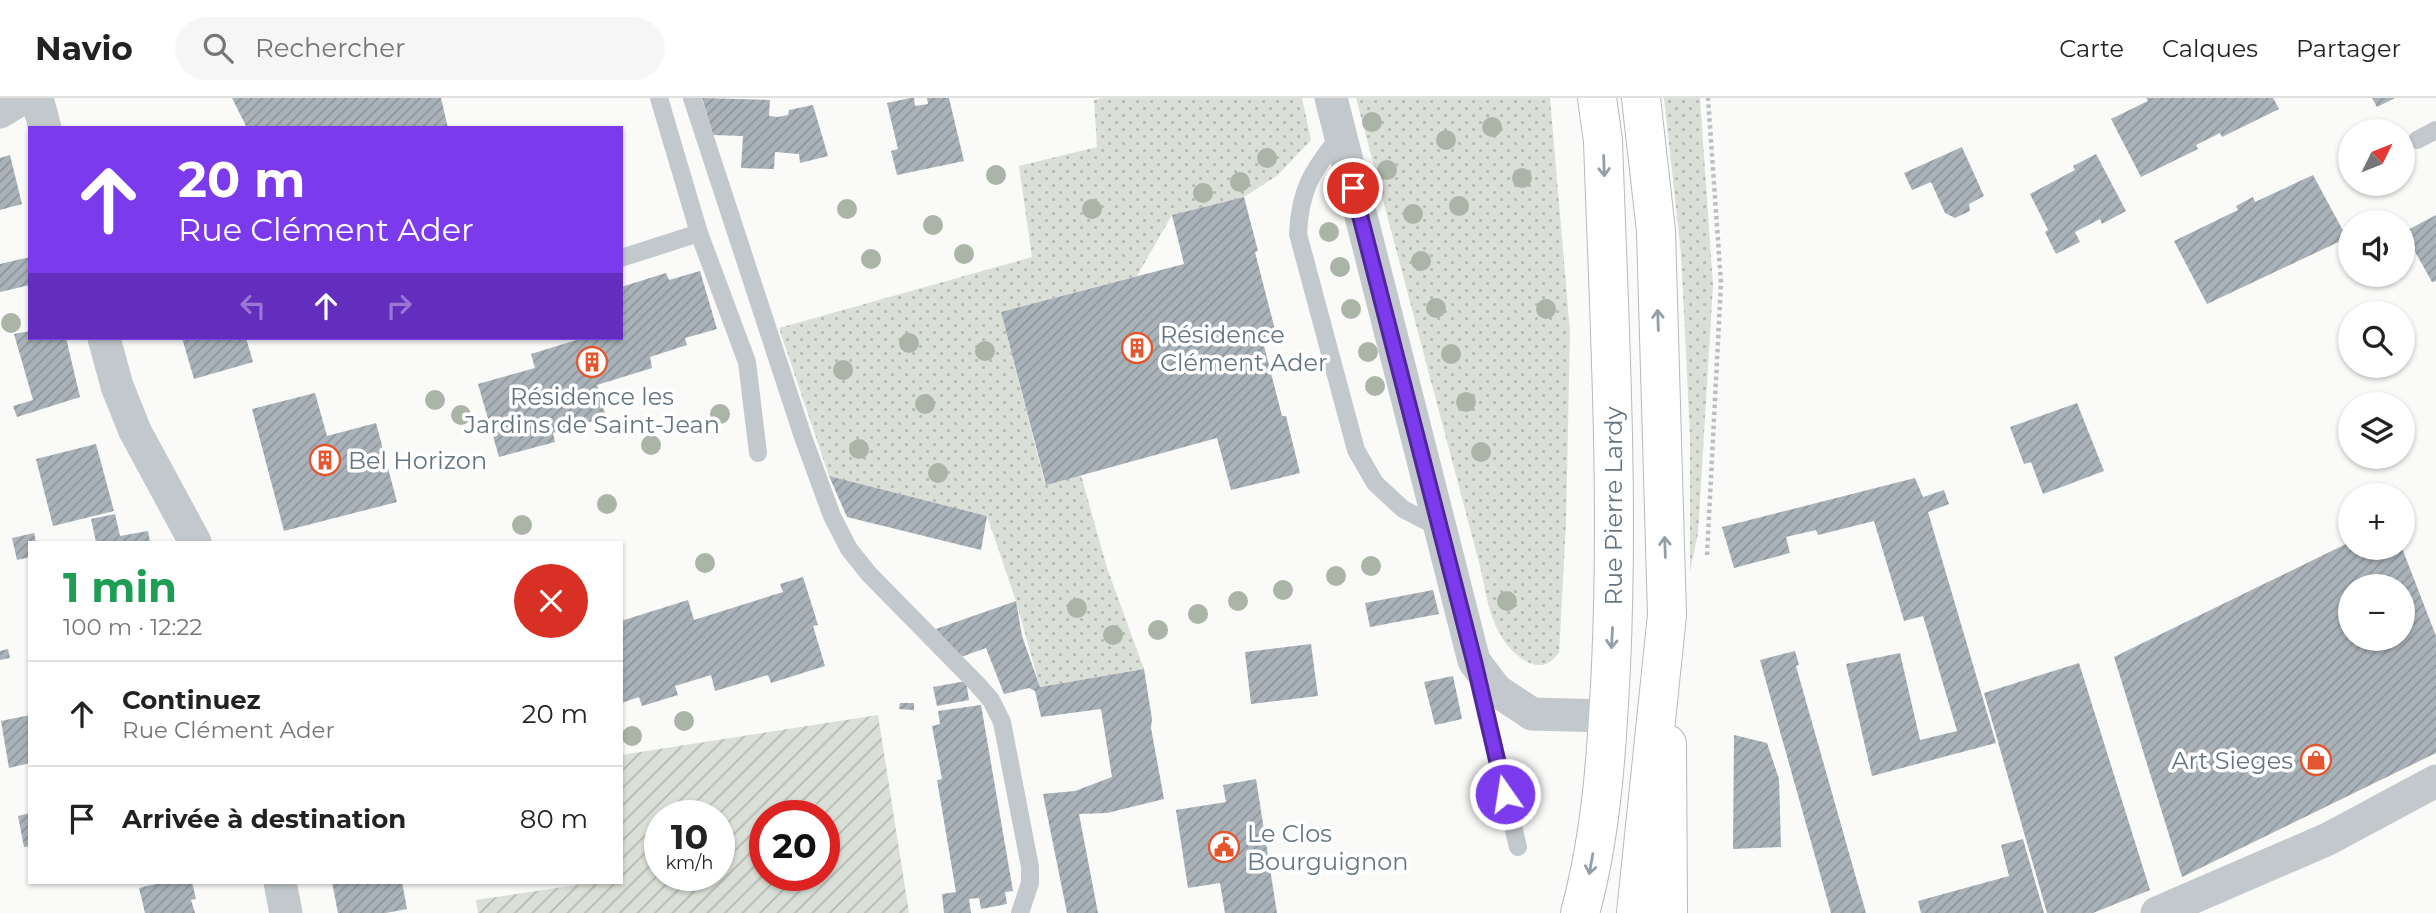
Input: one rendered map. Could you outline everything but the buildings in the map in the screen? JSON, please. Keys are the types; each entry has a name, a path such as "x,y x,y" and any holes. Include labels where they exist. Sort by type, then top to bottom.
{"main road":[{"name":"Rue Pierre Lardy","path":"1580,913 1600,812 1609,716 1615,592 1603,141 1597,98"},
{"name":"Rue Pierre Lardy","path":"1636,913 1667,615 1656,230 1641,98"},
{"path":"1667,615 1668,913"}],"street":[{"path":"0,112 23,98"},
{"path":"37,98 45,126"},
{"path":"1331,98 1474,661 1496,690 1532,714 1609,716"},
{"path":"105,340 117,386 135,430 194,541"},
{"path":"2157,913 2328,839 2436,781"},
{"path":"280,884 286,913"}],"lane":[{"path":"659,98 699,233 747,362 758,453"},
{"path":"692,98 803,437 832,516 849,549 863,566 992,700 1002,722 1030,867 1030,883 1020,913"},
{"path":"2417,140 2436,130"},
{"path":"1340,136 1312,172 1299,208 1297,234 1356,450 1375,483 1403,509 1440,528"},
{"path":"623,257 699,233"},
{"path":"1474,661 1518,847"}],"shaded area":[{"path":"1302,98 1311,140 1278,175 1244,197 1172,215 1137,276 1001,312 1045,484 1081,475 1107,568 1144,669 1040,687 1016,601 987,516 829,476 779,328 1032,257 1019,166 1097,147 1094,100"},
{"path":"1356,98 1550,98 1570,332 1566,523 1559,653 1546,664 1533,664 1511,650 1493,618"},
{"path":"1664,98 1700,98 1713,285 1698,533 1690,571 1690,435 1681,253"},
{"path":"878,715 909,913 478,913 476,900 583,884 623,884 623,755"}],"place":[{"name":"Résidence Clément Ader","path":"1137,348"},
{"name":"Résidence les Jardins de Saint-Jean","path":"592,362"},
{"name":"Bel Horizon","path":"325,460"},
{"name":"Art Sieges","path":"2316,760"},
{"name":"Le Clos Bourguignon","path":"1224,847"}],"route":[{"path":"1353,188 1474,661 1505,794"}]}
